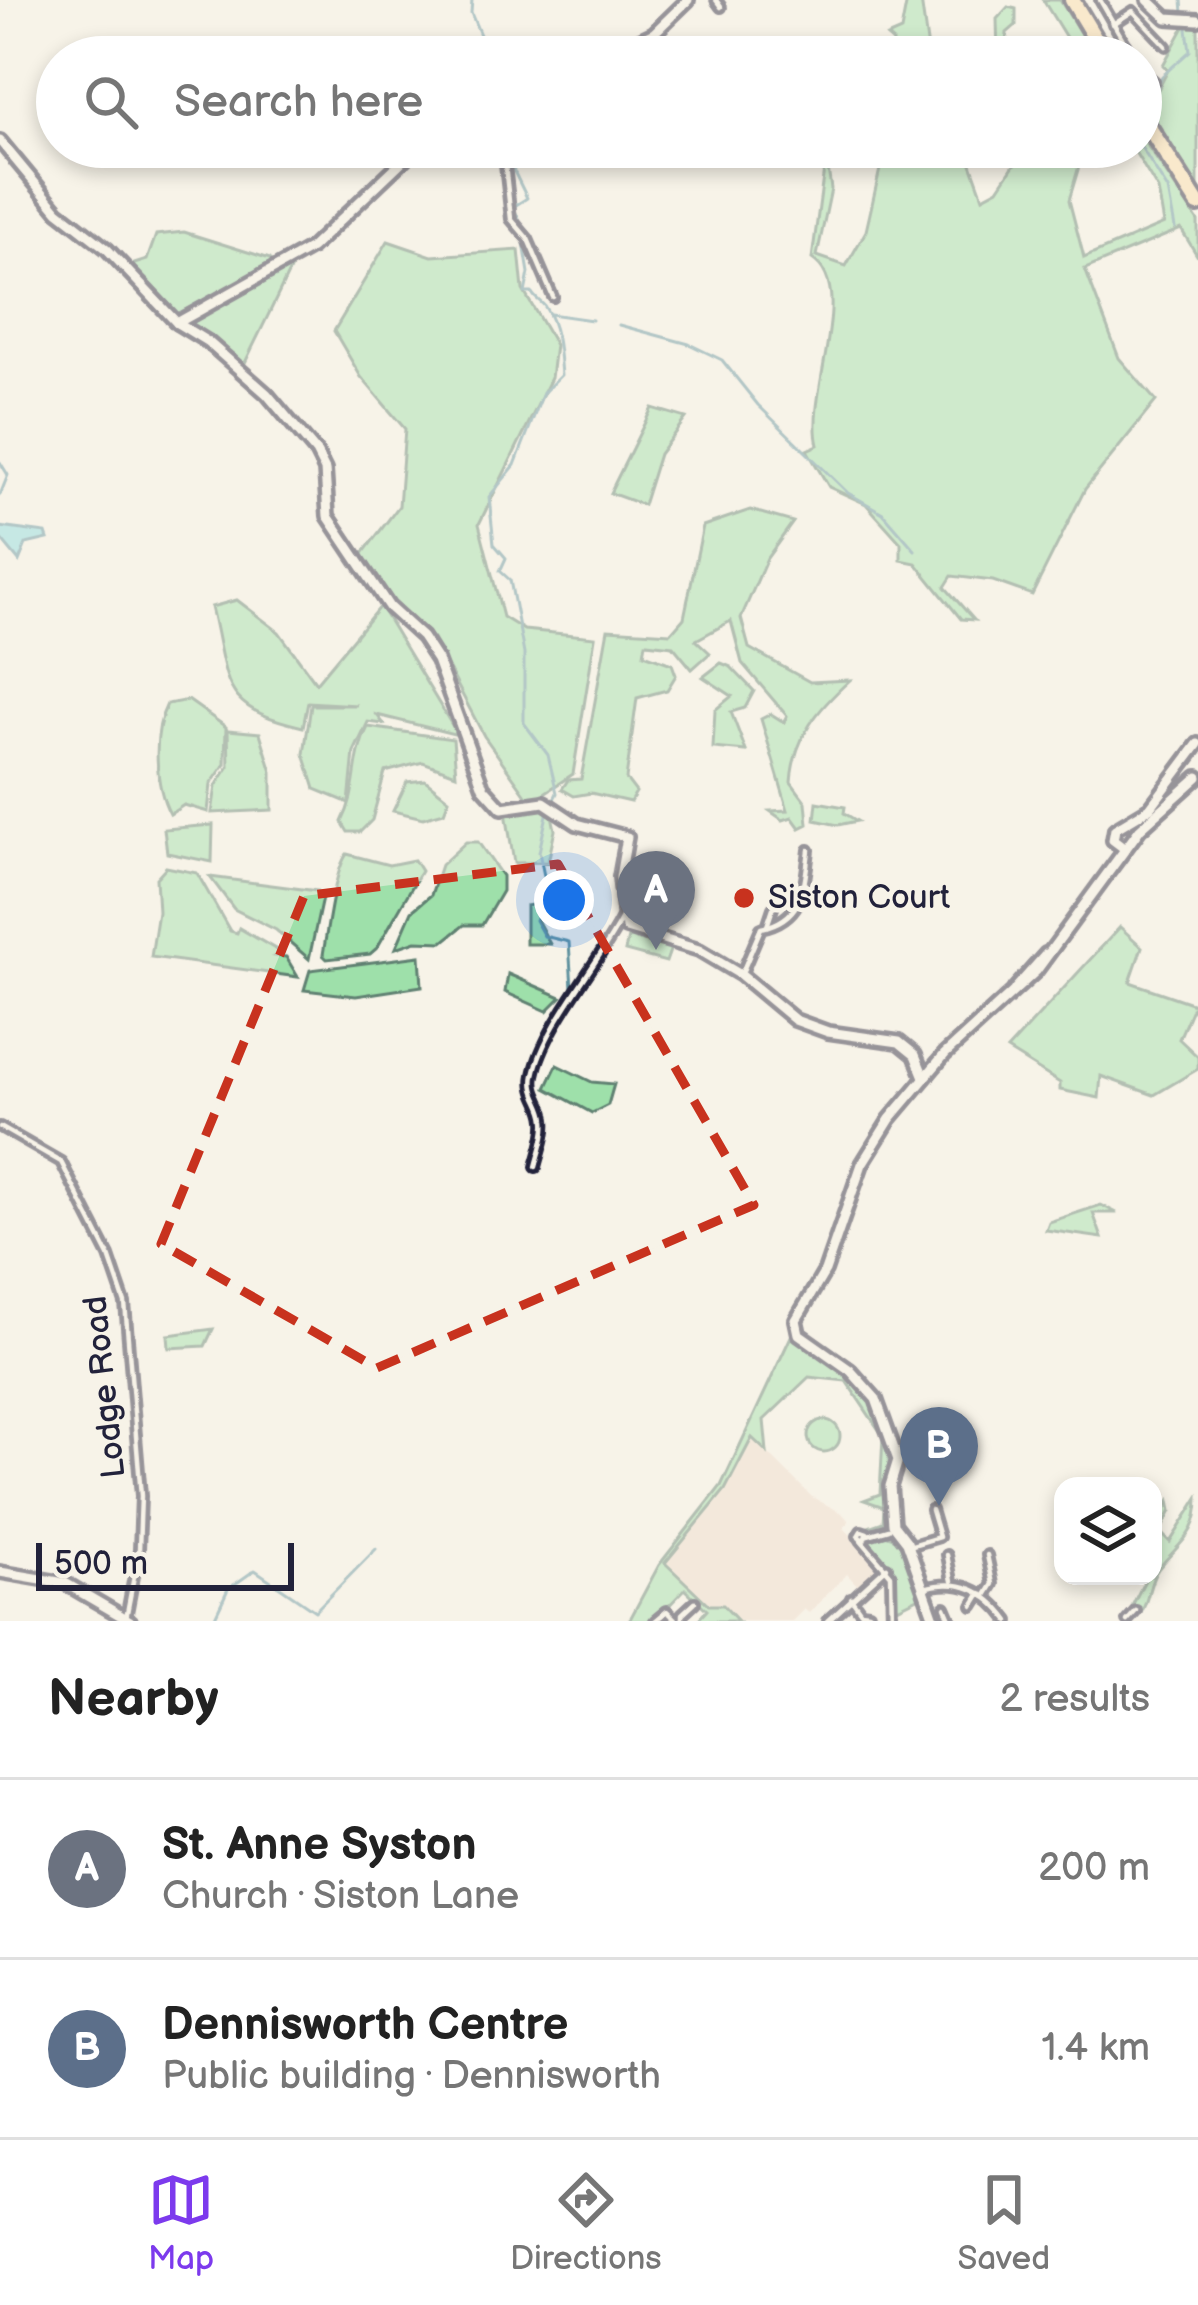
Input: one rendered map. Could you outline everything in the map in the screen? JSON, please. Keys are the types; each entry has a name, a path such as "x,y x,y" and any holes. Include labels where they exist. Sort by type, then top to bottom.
{"highway":[{"path":"1068,0 1089,36"},
{"path":"1162,148 1198,204"},
{"path":"1162,158 1198,214"}],"street":[{"path":"648,36 688,0"},
{"path":"716,0 721,7"},
{"path":"1100,0 1121,36"},
{"path":"1148,0 1167,18 1198,20"},
{"path":"1114,24 1132,11 1156,36"},
{"path":"1162,42 1166,46"},
{"path":"0,141 58,211 106,249 176,323 253,382 316,452 325,470 328,516 389,608 422,637 437,660 470,764 490,797 507,808 550,805 577,824 627,837 620,877 622,918 630,931"},
{"path":"176,323 235,286 300,256 394,168"},
{"path":"505,168 511,219 528,239 553,297"},
{"path":"1125,849 1113,839 1115,829 1150,808 1198,743"},
{"path":"935,1621 909,1546 893,1528 890,1486 898,1460 876,1399 851,1372 800,1334 796,1320 825,1271 868,1152 923,1071 1016,991 1050,955 1157,810 1198,777"},
{"path":"766,926 782,924 797,911 809,850"},
{"path":"741,975 773,908"},
{"path":"536,1167 545,1121 533,1091 535,1071 572,993 597,967 622,918"},
{"path":"614,933 630,931 691,946 741,975 795,1020 841,1035 892,1040 910,1050 923,1071"},
{"name":"Lodge Road","path":"0,1127 61,1162 109,1256 125,1303 141,1496 139,1550 128,1620"},
{"path":"909,1546 939,1537 931,1510"},
{"path":"892,1621 894,1598 887,1567 865,1538 893,1528"},
{"path":"946,1555 952,1581"},
{"path":"972,1606 992,1584 987,1555"},
{"path":"828,1621 887,1567"},
{"path":"0,1572 65,1583 128,1620"},
{"path":"924,1588 952,1581 983,1595 1009,1621"},
{"path":"850,1598 861,1612 869,1613 869,1621"},
{"path":"655,1621 667,1611 680,1621 689,1604"},
{"path":"945,1607 951,1621"},
{"path":"1127,1621 1136,1611"},
{"path":"834,1614 840,1621"}],"highlighted area":[{"path":"558,864 754,1205 377,1368 161,1244 304,896"}],"shaded area":[{"path":"752,1437 812,1497 842,1513 849,1521 844,1528 880,1566 858,1586 847,1574 809,1613 804,1609 792,1621 738,1621 723,1605 709,1605 665,1563 725,1490"}],"green space":[{"path":"907,0 921,0 926,36 889,36 901,31"},
{"path":"1043,0 1060,0 1082,36 1065,36"},
{"path":"1008,7 1016,9 1016,25 1007,36 997,36 997,19"},
{"path":"1198,23 1198,192 1162,135 1162,82 1168,70 1163,65 1185,25"},
{"path":"1162,167 1198,221 1198,257 1181,229 1085,269 1119,358 1156,401 1085,489 1032,595 993,581 952,576 945,587 974,620 961,619 916,563 901,560 901,543 866,504 829,487 807,450 818,445 818,398 831,317 825,273 812,259 823,168 828,168 831,189 817,256 846,266 866,231 880,168 973,168 983,197 998,189 1012,168 1078,168 1069,200 1084,258 1164,224 1158,190 1145,168"},
{"path":"184,232 270,259 272,265 173,316 128,266 147,260 156,235"},
{"path":"388,241 432,256 519,250 523,290 555,345 551,378 479,524 503,617 524,630 595,637 573,774 531,802 484,736 433,639 389,599 361,556 399,506 405,429 361,377 334,331"},
{"path":"294,262 242,369 184,324"},
{"path":"652,408 686,418 659,454 643,505 610,493"},
{"path":"750,510 793,522 767,558 741,618 749,648 810,682 850,680 818,713 797,751 791,782 806,802 808,824 800,828 792,817 783,820 770,811 788,810 761,719 771,714 784,722 787,716 742,663 731,621 696,640 710,653 692,669 673,646 646,643 644,654 672,664 676,675 667,690 637,698 626,779 636,792 630,802 591,793 574,796 562,789 568,780 581,779 608,629 671,633 684,618 703,526"},
{"path":"237,600 279,632 316,683 380,606 458,735 377,715 384,724 368,722 354,752 349,803 315,789 304,754 311,705 357,705 308,702 303,727 255,711 241,701 226,674 211,607"},
{"path":"721,663 754,691 745,708 731,712 746,751 713,748 715,710 732,696 703,677"},
{"path":"188,700 226,727 225,764 211,784 208,812 184,805 170,814 159,775 159,730 167,704"},
{"path":"368,727 453,739 456,774 423,762 385,772 372,820 360,832 348,832 342,822"},
{"path":"228,730 260,733 272,772 272,810 212,813 216,786 229,766"},
{"path":"425,780 449,799 444,812 423,818 393,811 407,782"},
{"path":"817,802 845,807 844,813 857,821 838,825 815,820"},
{"path":"541,806 551,810 555,830 548,862 514,863 506,812"},
{"path":"213,825 212,862 167,853 164,829"},
{"path":"466,842 478,842 502,876 502,891 482,925 464,925 443,942 416,941 396,948 412,911 431,895 441,865"},
{"path":"347,854 389,865 414,860 421,871 377,948 370,954 327,959 323,955 332,901"},
{"path":"166,867 197,873 230,931 237,933 239,928 282,953 276,956 286,957 298,977 151,957 158,912 156,878"},
{"path":"210,877 317,891 322,898 309,959 276,930 234,909"},
{"path":"544,903 536,918 550,944 526,944 526,906"},
{"path":"1120,927 1142,947 1130,982 1194,1004 1179,1039 1198,1057 1198,1069 1154,1095 1101,1076 1099,1098 1060,1090 1060,1083 1007,1050"},
{"path":"629,934 673,942 666,962 625,951"},
{"path":"420,956 422,986 356,996 304,990 310,970"},
{"path":"508,974 561,997 547,1011 505,992"},
{"path":"557,1065 592,1082 614,1084 608,1105 592,1113 546,1088"},
{"path":"1101,1205 1117,1213 1093,1213 1102,1238 1046,1230 1049,1222"},
{"path":"213,1329 205,1346 169,1348 168,1335"},
{"path":"793,1332 847,1371 873,1403 881,1421 889,1460 887,1520 882,1528 866,1528 883,1522 884,1507 864,1500 880,1494 883,1436 846,1381 809,1377 764,1420 767,1452 752,1438 725,1490 665,1563 709,1605 723,1605 738,1621 697,1621 707,1610 685,1589 654,1621 629,1621 659,1565 721,1486"},
{"path":"824,1420 836,1424 840,1436 836,1448 824,1452 812,1448 808,1436 812,1424"},
{"path":"1198,1498 1191,1530 1162,1566 1162,1534 1170,1542"},
{"path":"1169,1501 1171,1511 1162,1528"},
{"path":"883,1534 904,1542 924,1595 895,1609 895,1579 868,1540"},
{"path":"1142,1585 1151,1585 1141,1613 1133,1604"}],"water":[{"path":"0,527 46,533 48,539 26,544 19,561 0,538"}],"waterway":[{"path":"472,0 471,13 480,36"},
{"path":"1182,0 1183,13"},
{"path":"1162,76 1190,51 1187,29"},
{"path":"512,168 527,198 513,207 525,232"},
{"path":"1154,168 1168,190 1175,228"},
{"path":"523,237 529,273 525,293 532,293 549,315 561,375 543,393 515,465 489,497 494,544 506,558 500,571 510,580 524,654 524,723 548,755 557,793 553,801"},
{"path":"550,314 592,320"},
{"path":"619,325 689,344 722,360 758,405 848,493 883,513 915,550"},
{"path":"0,462 8,475 0,495"},
{"path":"548,810 539,852 548,895 535,920 544,936 569,942 572,988"},
{"path":"213,1621 228,1589 255,1570 315,1611 376,1549"}],"place":[{"name":"Siston Court","path":"744,898"},
{"name":"St. Anne Syston","path":"656,950"},
{"name":"Dennisworth Centre","path":"939,1506"}]}
